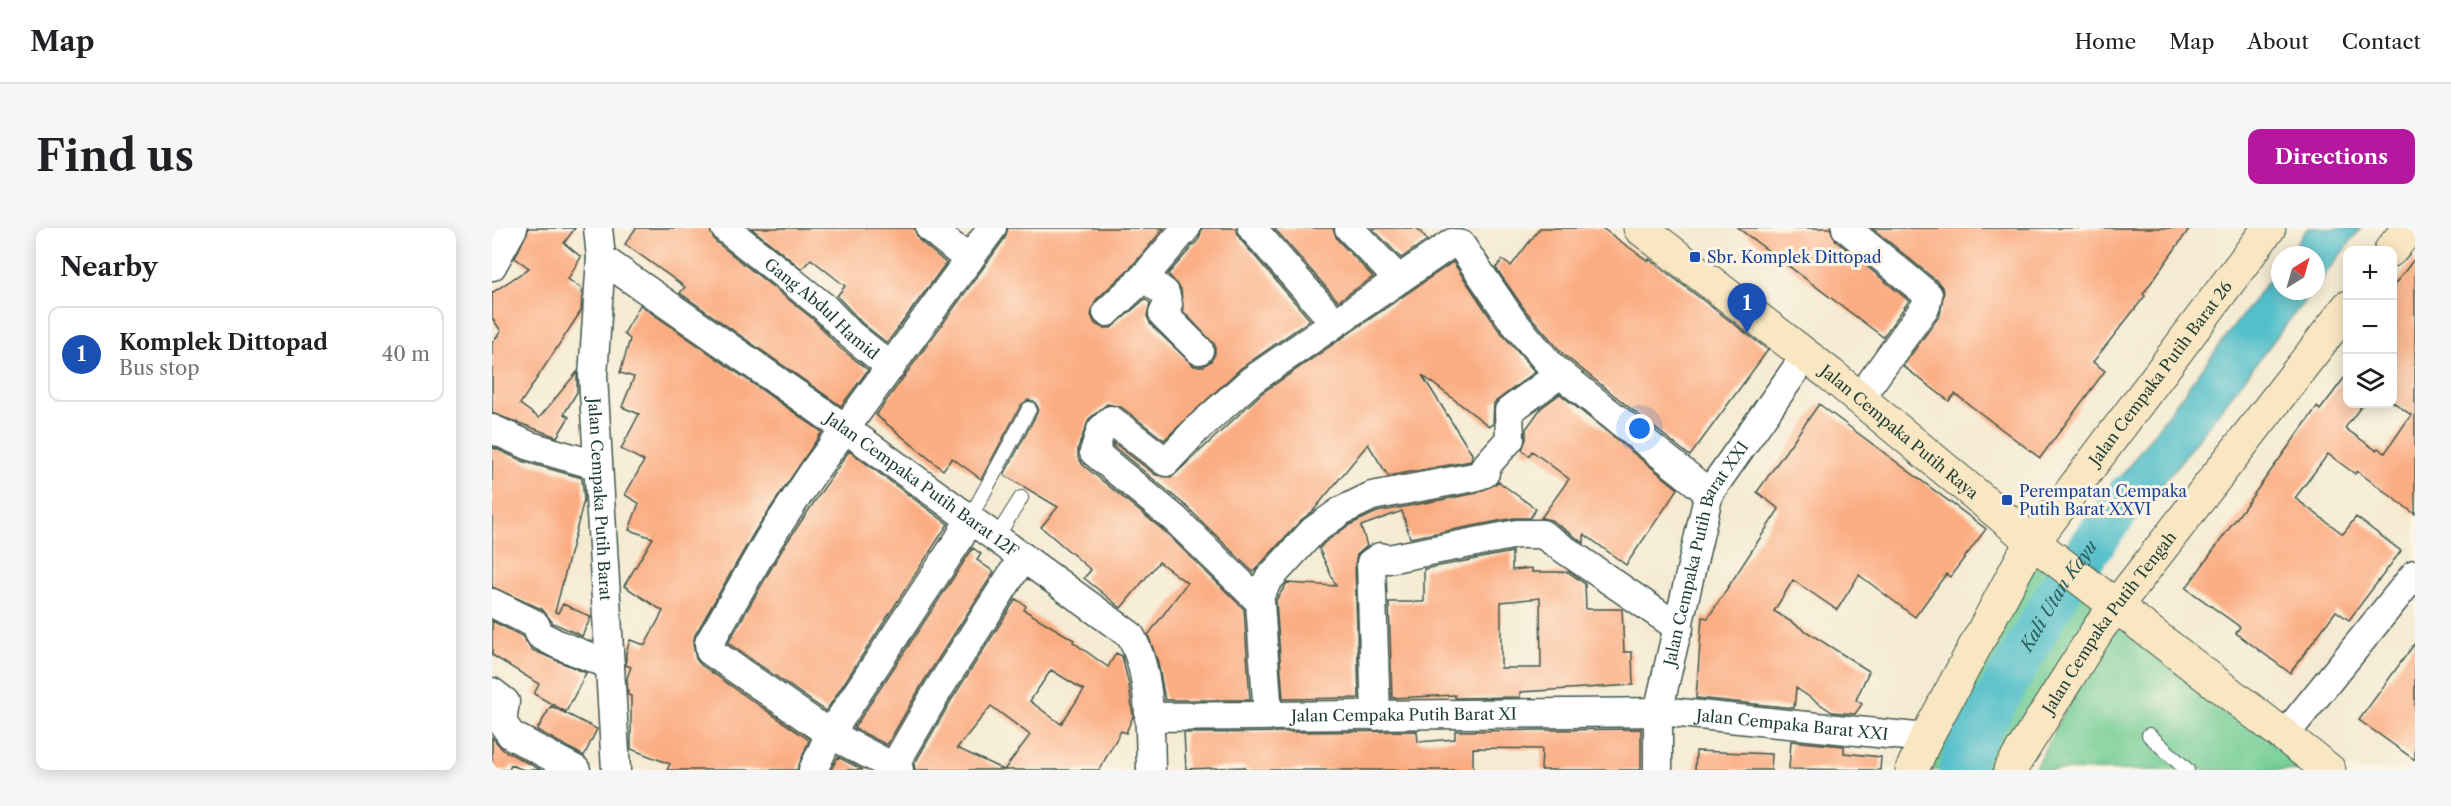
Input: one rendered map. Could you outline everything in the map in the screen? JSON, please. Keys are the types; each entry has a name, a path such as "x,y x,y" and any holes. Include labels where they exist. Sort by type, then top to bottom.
{"street":[{"path":"494,256 513,228"},
{"name":"Jalan Cempaka Putih Barat","path":"598,228 601,258 593,376 616,770"},
{"name":"Gang Abdul Hamid","path":"724,228 824,307 851,335 891,367"},
{"path":"930,228 969,260"},
{"path":"992,228 814,471 769,539 708,643 713,654 830,734 896,769 938,690 1023,557"},
{"path":"1107,312 1144,277 1186,228"},
{"path":"1252,228 1335,323"},
{"path":"1349,228 1398,279"},
{"name":"Jalan Cempaka Putih Raya","path":"1640,228 1806,355 2038,546 2107,598 2305,757"},
{"path":"1846,228 1923,288 1928,295 1926,306 1859,399"},
{"name":"Jalan Cempaka Putih Barat 26","path":"1912,770 1926,738 2011,579 2038,546 2269,228"},
{"path":"2394,246 2409,228"},
{"path":"1259,600 1175,519 1094,452 1101,430 1111,420 1166,462 1181,444 1234,395 1452,243 1459,243 1512,320 1560,374 1709,493"},
{"name":"Jalan Cempaka Putih Barat 12F","path":"601,258 846,429 1130,635 1138,649 1149,717 1151,770"},
{"path":"1144,277 1165,293 1168,304 1163,314 1198,350"},
{"name":"Jalan Cempaka Putih Tengah","path":"2010,770 2099,627 2107,598 2343,313"},
{"name":"Jalan Cempaka Putih Barat XXI","path":"1658,770 1658,712 1709,493 1806,355"},
{"path":"1268,715 1259,600 1268,580 1313,531 1341,511 1372,496 1485,473 1485,467 1510,439 1509,411 1560,374"},
{"path":"492,429 530,446 597,465"},
{"path":"813,770 830,734 959,539 970,518"},
{"path":"1376,716 1371,563 1380,557 1388,559 1517,534 1542,534 1679,627"},
{"path":"2305,757 2415,574"},
{"path":"492,603 535,624 540,635 557,644 610,665"},
{"path":"492,692 505,702 502,722 511,735 576,770"},
{"name":"Jalan Cempaka Barat XXI","path":"1658,712 1926,738"},
{"name":"Jalan Cempaka Putih Barat XI","path":"1149,717 1658,712"}],"lane":[{"path":"970,518 1029,409"},
{"path":"996,538 1022,498"},
{"path":"2149,735 2187,770"}],"green space":[{"path":"2025,553 2321,770 2034,770 2112,621 2015,770 1912,770"}],"water":[{"path":"2308,228 2361,228 2347,246 2343,246 2343,251 2325,274 2325,246 2294,246"},
{"path":"2271,277 2271,300 2305,300 2108,555 2078,534"}],"building":[{"path":"529,228 575,228 564,243 581,257 568,279 582,289 581,311 520,404 539,418 577,372 577,392 564,414 569,417 557,437 492,413 492,343 501,331 492,318 492,293 529,268 515,258"},
{"path":"636,228 709,228 715,241 813,319 839,347 868,370 841,406 680,293 685,287 625,244"},
{"path":"751,228 914,228 919,240 946,263 887,343 862,323 837,296 845,286 811,259 802,269"},
{"path":"1008,228 1164,228 1132,266 1096,300 1091,315 1095,324 1103,328 1111,328 1145,299 1150,303 1147,316 1151,325 1194,366 1204,366 1211,361 1215,354 1215,345 1183,311 1181,289 1168,274 1199,239 1202,228 1236,228 1240,239 1310,320 1241,368 1164,440 1121,407 1107,404 1089,419 1078,448 1078,457 1083,465 1164,531 1244,609 1250,700 1165,700 1158,662 1148,635 1187,583 1159,562 1121,608 1084,578 1091,570 1041,527 1058,507 1004,475 1037,413 1038,408 1034,401 1028,400 1021,405 981,479 952,458 943,470 876,415 1005,238"},
{"path":"1274,228 1333,228 1337,239 1373,277 1338,301"},
{"path":"1372,228 1417,228 1427,240 1401,258"},
{"path":"1540,228 1602,228 1648,261 1649,259 1768,350 1690,456 1564,355 1525,310 1496,268 1502,260 1511,266"},
{"path":"1738,228 1830,228 1836,241 1909,301 1883,337"},
{"path":"1872,228 2190,228 2143,294 2145,296 2093,362 2105,371 2040,458 1955,394 1949,401 1903,366 1940,315 1944,290 1938,282"},
{"path":"2415,258 2415,514 2357,471 2355,474 2328,454 2295,498 2343,534 2356,517 2401,551 2349,620 2336,611 2290,673 2236,633 2240,627 2186,588 2317,407 2320,410 2343,380 2343,408 2360,408 2345,428 2376,450 2378,448 2385,453 2411,415 2397,405 2397,281"},
{"path":"1453,262 1498,329 1535,372 1494,403 1493,424 1489,426 1422,375 1472,454 1471,461 1388,476 1368,444 1313,511 1301,520 1253,572 1186,506 1113,446 1114,443 1156,475 1172,477 1262,393"},
{"path":"640,305 822,432 755,531 695,635 693,644 696,659 701,665 809,740 797,770 667,770 670,764 631,749 631,696 628,695 627,678 631,667 626,665 626,653 630,640 645,645 663,611 624,586 653,538 629,530 639,503 625,495 644,461 621,449 639,414 622,407 634,377 620,373 630,339 624,334"},
{"path":"1560,394 1678,489 1626,565 1584,534 1584,543 1551,520 1541,518 1569,479 1532,451 1529,456 1522,450 1526,439 1526,429 1541,408"},
{"path":"1819,404 1986,529 1950,577 1946,574 1915,617 1859,575 1837,610 1793,580 1774,611 1869,671 1856,700 1862,704 1855,714 1832,712 1796,688 1794,708 1696,698 1702,617 1708,618 1779,509 1757,492"},
{"path":"492,447 525,462 582,478 584,500 555,612 558,613 563,604 591,617 582,636 553,623 542,609 492,587"},
{"path":"849,451 948,524 826,711 728,643 783,548"},
{"path":"1499,482 1536,509 1530,518 1514,518 1410,538 1402,511 1361,526 1367,546 1357,555 1355,564 1359,698 1283,699 1276,600 1287,583 1336,586 1319,549 1324,543 1349,525 1377,512 1477,493"},
{"path":"973,548 981,554 977,560 994,572 924,681 887,745 854,728"},
{"path":"1512,552 1512,570 1532,568 1532,572 1568,572 1585,584 1586,609 1622,609 1624,652 1632,652 1633,685 1520,692 1520,697 1455,698 1455,695 1392,698 1389,602 1424,602 1424,569","holes":["1540,598 1541,668 1501,668 1501,602"]},
{"path":"1016,599 1026,606 1024,610 1074,640 1073,642 1108,667 1116,653 1122,656 1133,716 1126,733 1121,731 1099,770 1004,770 915,770 914,765 952,699","holes":["1051,670 1084,690 1061,724 1030,701","991,706 1030,735 1004,770 957,748"]},
{"path":"492,621 522,636 532,650 586,673 566,712 534,694 539,684 492,655"},
{"path":"2415,643 2415,760 2359,720"},
{"path":"551,706 597,729 584,756 537,730"},
{"path":"1641,729 1641,770 1541,770 1542,749 1473,748 1473,770 1245,770 1245,767 1186,769 1184,733 1417,731 1418,742 1455,739 1455,731"},
{"path":"492,737 503,750 541,770 524,770 511,765 509,770 492,770"},
{"path":"1791,741 1844,746 1844,753 1881,757 1880,770 1789,769"},
{"path":"1696,751 1772,754 1771,770 1695,770"},
{"path":"838,757 863,770 831,770"}],"waterway":[{"name":"Kali Utan Kayu","path":"1961,770 1967,751 2065,581 2128,496"}],"place":[{"name":"Sbr. Komplek Dittopad","path":"1695,257"},
{"name":"Komplek Dittopad","path":"1747,333"},
{"name":"Perempatan Cempaka Putih Barat XXVI","path":"2007,500"}]}
